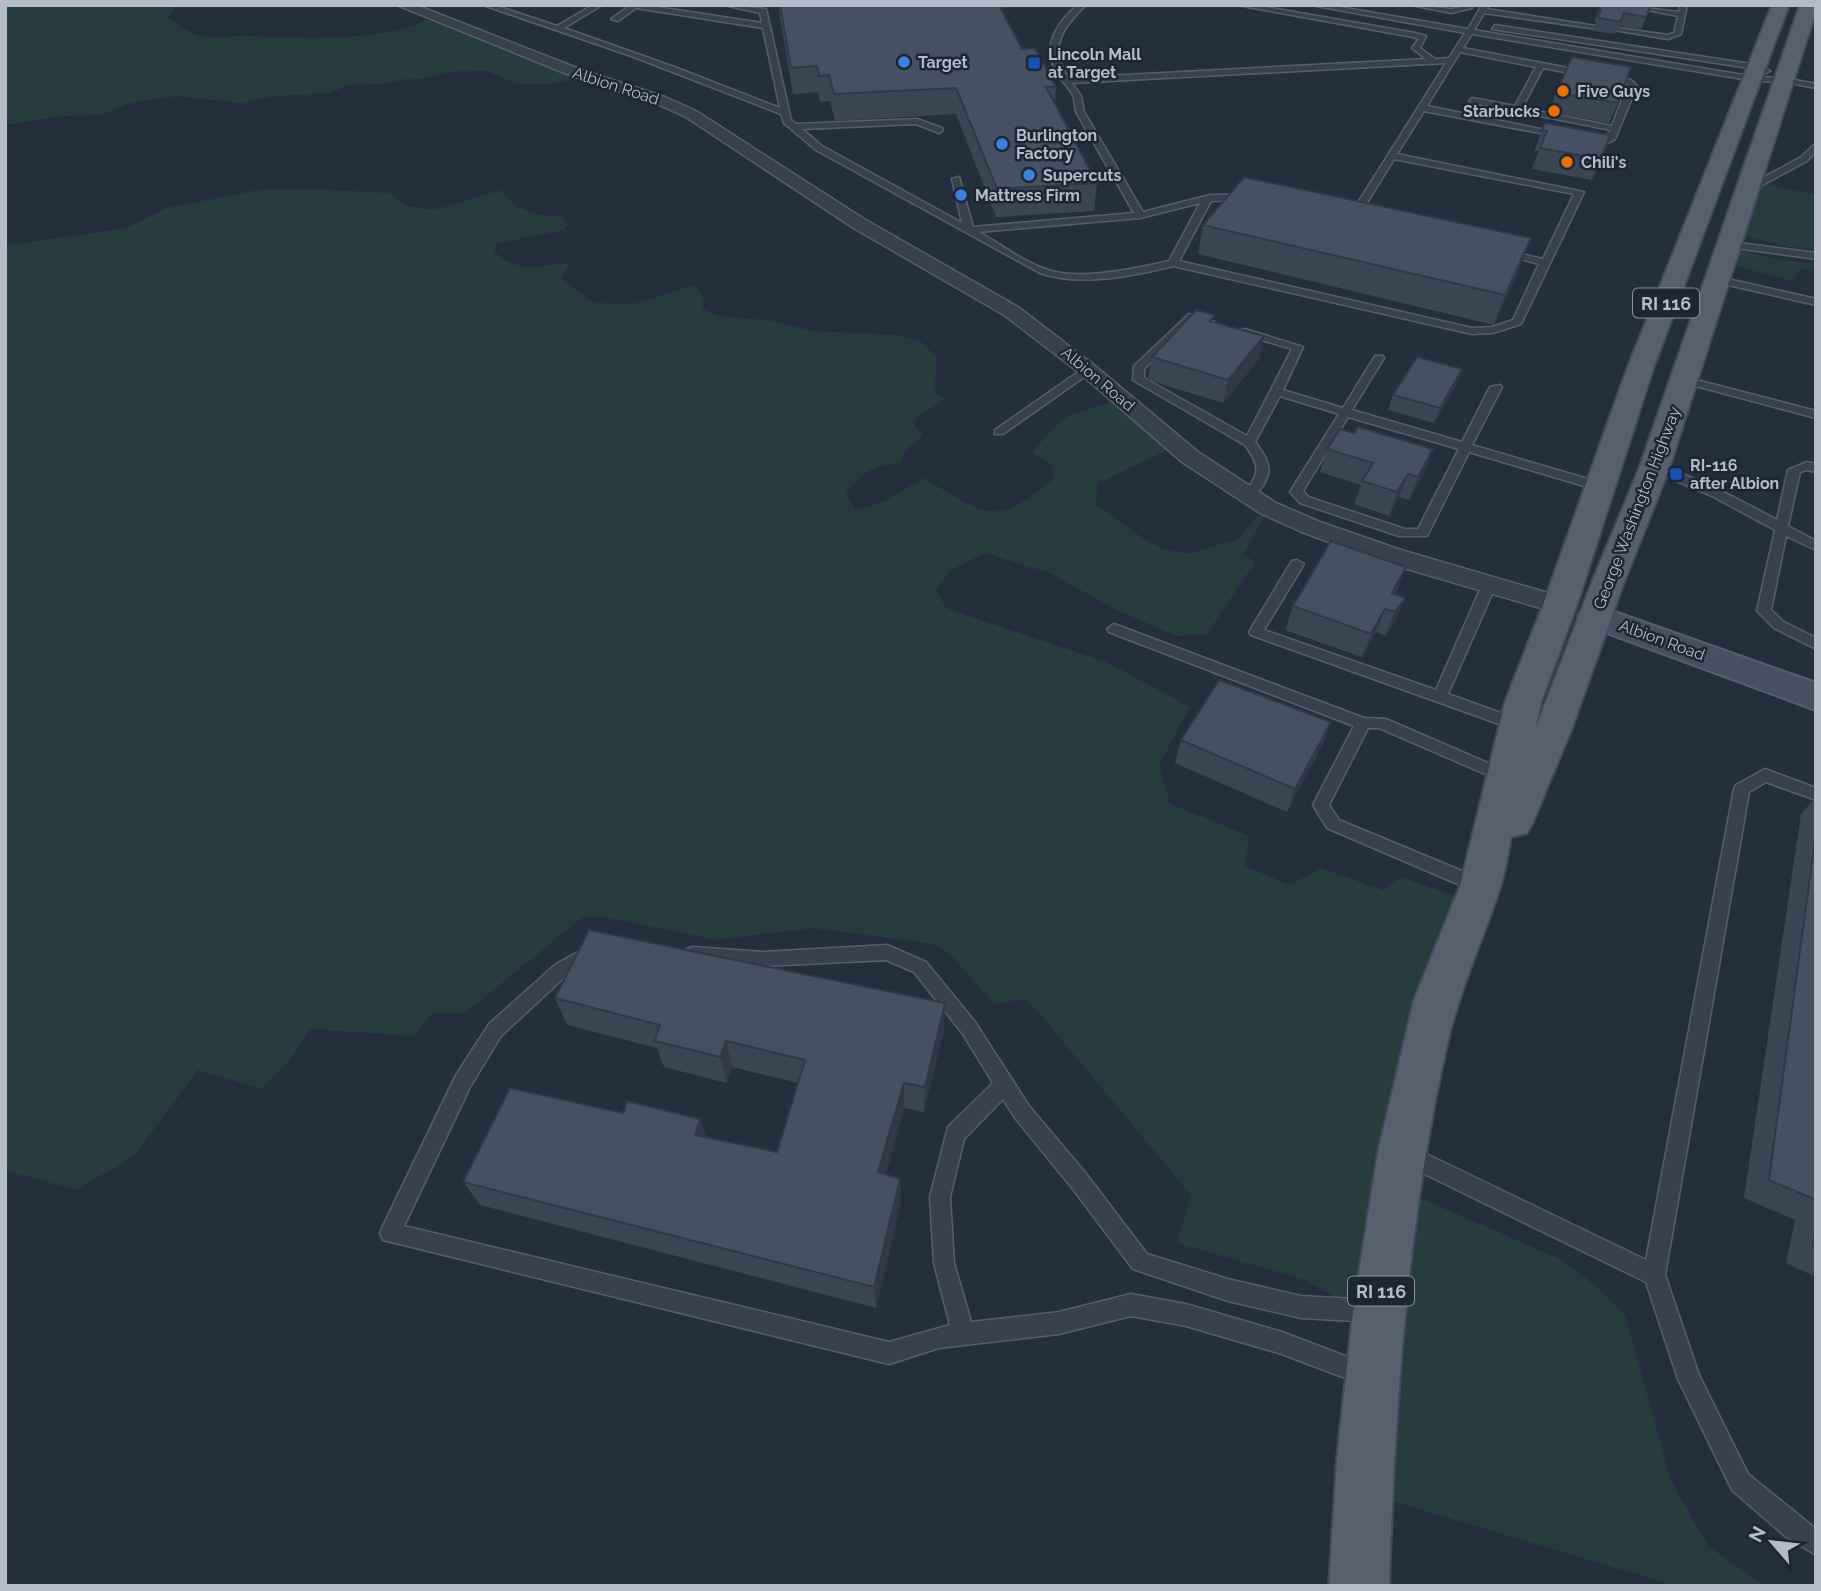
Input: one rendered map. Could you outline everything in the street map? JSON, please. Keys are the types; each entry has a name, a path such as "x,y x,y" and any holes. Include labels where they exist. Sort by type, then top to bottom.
{"main road":[{"name":"George Washington Highway","path":"1436,1000 1554,728 1578,610 1598,486 1640,369 1781,5"},
{"name":"George Washington Highway","path":"1359,1586 1379,1311 1402,1152 1436,1000 1480,886 1523,702 1578,610 1654,469 1809,5"},
{"name":"Albion Road","path":"1578,610 1816,697"}],"street":[{"name":"Albion Road","path":"403,5 563,68 660,100 691,114 875,233 1011,311 1191,457 1248,497 1311,527 1403,559 1486,593 1578,610"}],"lane":[{"path":"486,5 559,28 785,113"},
{"path":"559,28 599,5"},
{"path":"727,5 763,11 787,121 794,127 819,148 1037,268 1058,276 1155,269 1173,262 1472,331 1493,330 1517,321 1545,262 1552,254 1567,212 1575,204 1580,192 1392,156"},
{"path":"1083,5 1069,15 1054,39 1055,62 1079,98 1080,112 1140,215"},
{"path":"1240,5 1415,35 1423,38 1416,48 1433,61"},
{"path":"1314,5 1756,73 1816,86"},
{"path":"1349,5 1472,28"},
{"path":"1414,5 1451,11 1468,8"},
{"path":"1616,32 1626,37 1643,34 1668,37 1677,34 1682,10 1624,5"},
{"path":"615,19 636,6 766,26"},
{"path":"1352,220 1485,8 1572,23 1587,31 1599,30"},
{"path":"1459,50 1632,82 1633,86 1612,138 1607,141 1582,138"},
{"path":"1066,81 1453,60"},
{"path":"1509,124 1541,64"},
{"path":"1472,100 1616,129"},
{"path":"1422,108 1570,135"},
{"path":"794,127 917,121 939,130"},
{"path":"1748,189 1798,162 1812,153 1816,146"},
{"path":"1798,162 1816,166"},
{"path":"956,179 969,230"},
{"path":"969,230 1140,215 1231,196 1257,198"},
{"path":"1173,262 1207,199"},
{"path":"1340,217 1363,222"},
{"path":"1731,244 1816,256"},
{"path":"1496,251 1545,262"},
{"path":"1719,280 1816,302"},
{"path":"1248,497 1263,479 1265,470 1263,460 1249,442 1139,380 1138,368 1189,317 1298,347 1249,442"},
{"path":"1379,358 1297,492 1304,499 1404,533 1422,533 1496,387"},
{"path":"999,432 1087,370"},
{"path":"1685,380 1816,415"},
{"path":"1277,392 1598,486"},
{"path":"1816,468 1807,466 1794,470 1764,611 1779,625 1816,644"},
{"path":"1654,469 1697,484 1816,546"},
{"path":"1297,564 1256,632 1518,725"},
{"path":"1440,697 1486,593"},
{"path":"1114,629 1363,723 1381,723 1506,777"},
{"path":"1363,723 1321,804 1333,824 1480,886"},
{"path":"1816,794 1765,775 1742,789 1654,1275 1689,1379 1740,1482 1793,1528 1816,1542"},
{"path":"611,949 598,948 562,969 495,1030 463,1081 390,1233 890,1353 939,1337 1059,1323 1131,1305 1186,1315 1282,1343 1373,1378"},
{"path":"678,953 763,959 887,952 920,967 969,1028 1022,1112 1080,1182 1140,1262 1228,1290 1301,1307 1379,1311"},
{"path":"963,1334 944,1263 940,1197 955,1134 1005,1084"},
{"path":"1402,1152 1654,1275"}],"green space":[{"path":"5,5 178,5 168,17 193,33 216,38 370,35 416,25 433,16 591,77 550,84 517,84 487,71 458,70 424,79 410,78 384,84 350,85 328,93 276,96 241,103 177,96 130,103 102,115 63,116 5,125"},
{"path":"1757,182 1816,195 1816,249 1790,247 1739,235"},
{"path":"312,189 389,193 408,206 435,210 500,190 521,208 563,217 567,224 564,230 495,244 495,252 503,259 520,266 570,263 561,279 594,303 634,304 694,285 704,297 702,309 724,317 768,320 812,331 897,335 920,341 937,358 934,391 944,399 915,419 915,427 924,435 905,451 901,463 869,471 846,493 855,510 885,501 924,478 977,508 990,511 1018,505 1054,478 1052,465 1032,452 1059,422 1070,415 1121,399 1173,447 1098,483 1095,504 1147,541 1163,549 1188,554 1238,539 1265,507 1268,511 1243,554 1255,562 1207,634 1177,636 1116,610 1050,573 985,553 952,569 936,589 946,608 1108,663 1190,707 1159,765 1170,804 1249,836 1244,866 1291,885 1320,868 1383,890 1401,877 1470,902 1400,1189 1560,1259 1600,1289 1625,1314 1671,1481 1708,1546 1765,1586 1676,1586 1362,1492 1380,1321 1303,1279 1177,1243 1191,1195 1034,1007 1023,999 994,1004 949,953 935,944 813,928 716,940 606,917 583,917 465,1013 433,1013 414,1036 311,1029 286,1064 262,1089 198,1070 134,1156 76,1190 5,1170 5,242 16,244 127,228 167,208 259,190"},
{"path":"1735,249 1781,260 1816,264 1816,272 1801,269 1791,281 1730,264"}],"building":[{"path":"780,5 999,5 1022,49 1035,48 1056,87 1046,87 1097,183 997,189 956,88 834,94 829,75 819,76 817,66 791,68"},
{"path":"1601,5 1651,5 1646,17 1624,13 1620,22 1598,18"},
{"path":"1572,57 1631,67 1618,103 1556,93"},
{"path":"1545,123 1610,135 1601,159 1540,148 1547,131 1542,130"},
{"path":"1244,177 1531,238 1505,295 1203,225"},
{"path":"1196,310 1215,315 1210,321 1264,336 1228,380 1152,357"},
{"path":"1417,357 1462,369 1440,408 1393,395"},
{"path":"1358,427 1433,449 1418,477 1408,474 1397,492 1362,481 1373,463 1327,449 1340,429 1354,433"},
{"path":"1331,541 1406,567 1392,593 1405,598 1395,612 1385,609 1371,634 1293,606"},
{"path":"1219,680 1331,722 1295,789 1181,740"},
{"path":"1816,832 1816,1200 1769,1180"},
{"path":"589,930 945,1003 925,1087 904,1083 878,1172 900,1179 874,1287 463,1182 510,1088 623,1113 627,1101 700,1119 695,1135 777,1152 805,1060 726,1041 720,1057 655,1041 660,1025 555,998"},
{"path":"1816,1231 1816,1248 1812,1247"}],"place":[{"name":"Target","path":"904,62"},
{"name":"Lincoln Mall at Target","path":"1034,63"},
{"name":"Five Guys","path":"1563,91"},
{"name":"Starbucks","path":"1554,111"},
{"name":"Burlington Factory","path":"1002,144"},
{"name":"Chili's","path":"1567,162"},
{"name":"Supercuts","path":"1029,175"},
{"name":"Mattress Firm","path":"961,195"},
{"name":"RI-116 after Albion","path":"1676,474"}]}
